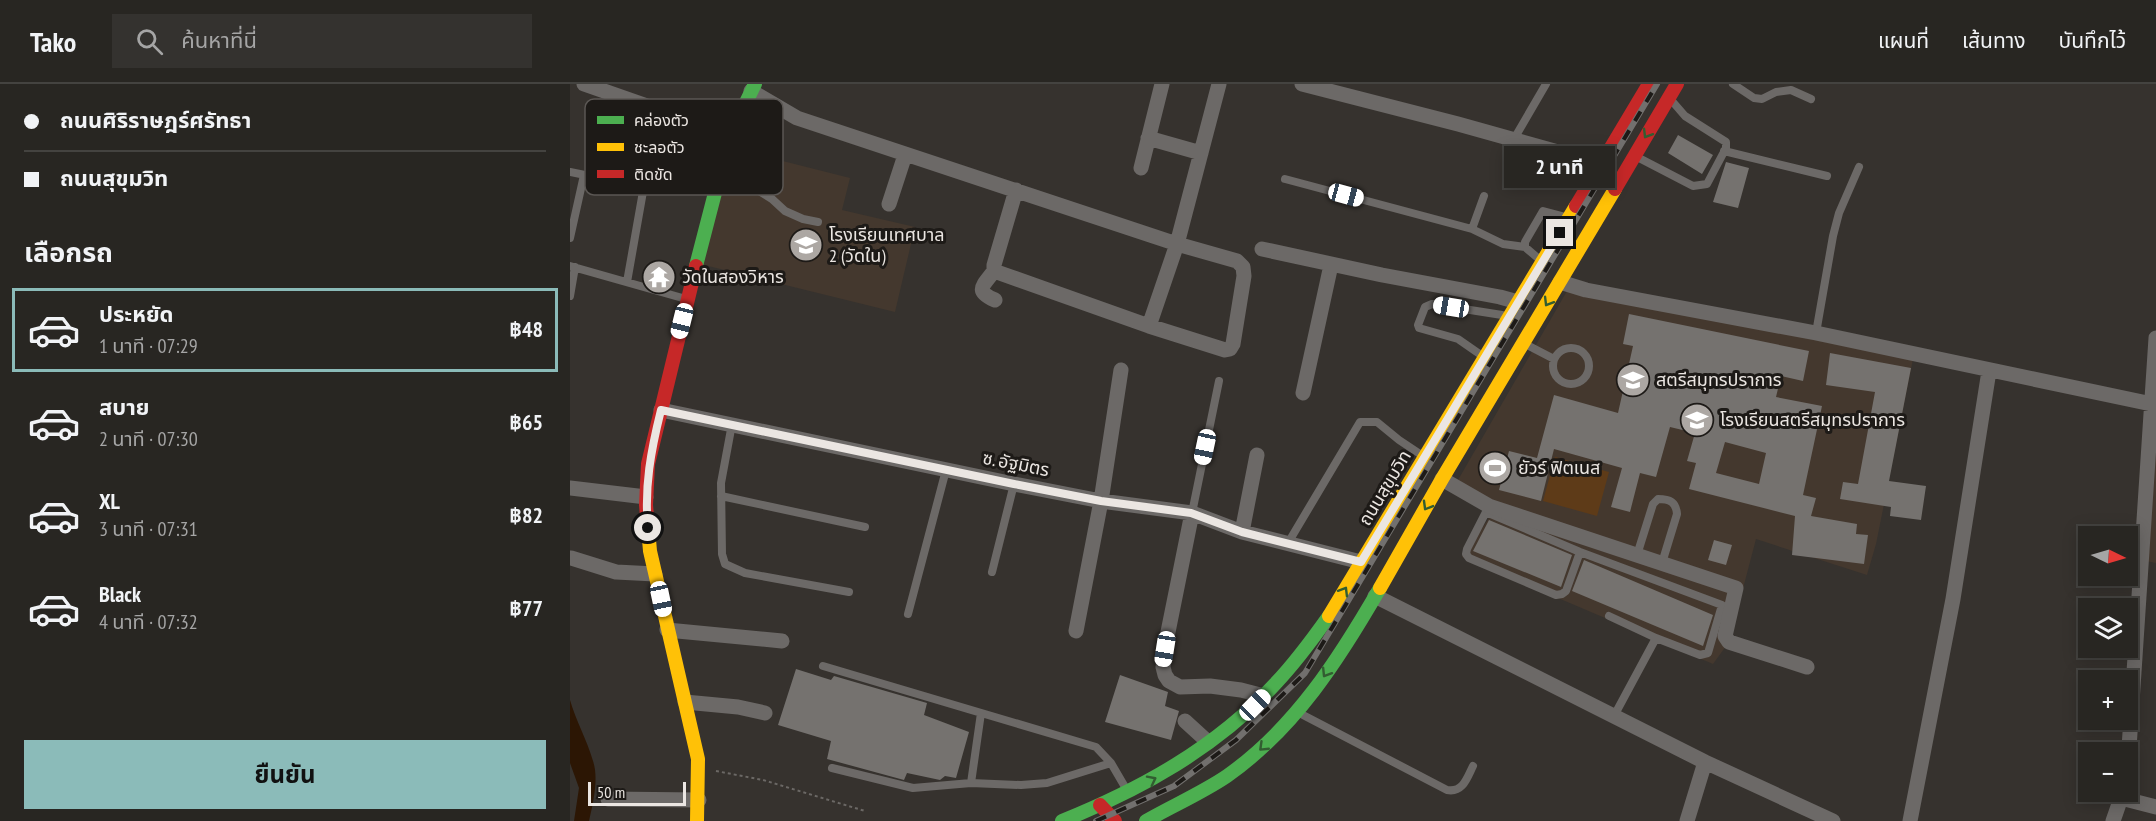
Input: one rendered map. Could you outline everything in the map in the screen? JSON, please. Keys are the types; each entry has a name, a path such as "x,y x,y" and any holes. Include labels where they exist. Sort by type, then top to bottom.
{"main road":[{"name":"ถนนสุขุมวิท","path":"1062,821 1083,817 1100,805 1168,771 1246,714 1296,663 1312,642 1424,456 1477,356 1518,302 1649,84"},
{"path":"1146,821 1225,777 1255,754 1298,712 1315,690 1375,596 1677,84"},
{"path":"697,821 699,768 650,551 646,497 648,464 714,195"},
{"path":"1208,742 1200,752 1202,770 1212,778 1225,777"},
{"path":"1190,814 1225,777"},
{"path":"1100,805 1115,821"}],"street":[{"path":"584,84 627,99"},
{"path":"1141,168 1162,84"},
{"path":"1149,326 1177,244 1219,84"},
{"path":"1302,84 1601,164"},
{"path":"753,87 770,99"},
{"path":"783,108 797,118 905,155 1177,244 1237,261 1243,267 1244,276 1233,344 1230,349 1225,350 1149,326 994,271"},
{"path":"1149,138 1201,153"},
{"path":"889,204 905,155"},
{"path":"995,300 983,295 981,291 994,271 1016,190"},
{"path":"1262,249 1518,302"},
{"path":"1303,393 1331,265"},
{"path":"1560,282 1586,290 1816,333 2154,405"},
{"path":"2128,742 2154,405 2156,338"},
{"path":"1076,631 1101,501 1121,370"},
{"path":"1910,821 1953,599 1989,371"},
{"name":"ซ. อัฐมิตร","path":"661,410 1101,501 1191,513 1242,532 1361,562"},
{"path":"1242,532 1257,455"},
{"path":"1442,479 1488,509 1736,588 1725,636 1729,642 1807,667"},
{"path":"570,488 646,497"},
{"path":"1191,513 1168,632 1163,667 1165,675 1169,681 1180,687 1210,686 1264,696"},
{"path":"571,558 616,572 655,574"},
{"path":"1375,596 1705,762 1802,815 1833,821"},
{"path":"667,630 782,641"},
{"path":"685,702 729,706 765,713"},
{"path":"1185,720 1208,742"},
{"path":"1687,821 1705,762"},
{"path":"2113,821 2121,798 2156,807"},
{"path":"608,799 699,800"}],"lane":[{"path":"1514,139 1546,84"},
{"path":"1733,84 1754,98 1762,99 1776,92 1791,90 1810,99"},
{"path":"1634,156 1693,186 1707,183 1724,151 1726,142 1685,116 1670,97"},
{"path":"1724,151 1827,176"},
{"path":"1816,333 1833,236 1839,213 1859,167"},
{"path":"570,172 584,175 570,238"},
{"path":"1285,179 1472,229 1503,244 1525,247 1543,261"},
{"path":"627,282 643,195"},
{"path":"766,195 785,211 803,219 818,222"},
{"path":"1472,229 1484,196"},
{"path":"1525,247 1525,242 1543,211 1568,219"},
{"path":"570,296 572,266 687,299"},
{"path":"1477,356 1458,339 1419,328 1425,307 1432,304 1509,316"},
{"path":"1523,343 1554,359"},
{"path":"1569,347 1581,350 1586,354 1590,364 1587,375 1583,380 1573,384 1561,381 1554,371 1554,359 1563,349 1569,347"},
{"path":"1191,513 1219,381"},
{"path":"1288,543 1360,422 1377,422 1424,456"},
{"path":"732,424 722,466 722,554 726,565 745,573 849,592"},
{"path":"908,614 946,470"},
{"path":"992,572 1014,484"},
{"path":"721,496 865,527"},
{"path":"1637,555 1653,504 1658,499 1673,501 1677,514 1662,563"},
{"path":"1580,552 1566,591 1556,595 1469,558 1466,554 1488,509 1580,552 1722,604 1708,653 1700,655 1609,616"},
{"path":"1614,716 1656,638"},
{"path":"823,666 1096,747 1111,763 1128,792"},
{"path":"1298,712 1448,790 1460,789 1473,766"},
{"path":"971,783 981,713"},
{"path":"832,768 914,788 971,783 1021,785 1047,783 1111,763"}],"path":[{"path":"699,768 763,780 865,811"}],"shaded area":[{"name":"โรงเรียนเทศบาล 2 (วัดใน)","path":"783,161 850,178 842,210 915,227 895,312 696,263 712,195 783,195"},
{"name":"โรงเรียนสตรีสมุทรปราการ","path":"1567,291 1913,359 1876,544 1867,575 1756,539 1729,642 1713,664 1462,557 1496,508 1458,480"},
{"path":"2156,437 2156,563 2146,561"},
{"path":"1555,457 1609,472 1597,516 1543,501"},
{"path":"570,700 595,768 595,791 589,821 574,821 579,788 570,763"}],"building":[{"path":"1678,135 1713,155 1702,174 1668,153"},
{"path":"1726,162 1749,168 1738,208 1713,202"},
{"path":"1629,314 1809,351 1803,381 1781,376 1776,397 1822,406 1803,495 1816,498 1811,516 1857,524 1856,534 1868,535 1864,564 1792,555 1795,516 1689,489 1696,463 1687,461 1695,433 1670,427 1656,477 1640,473 1630,512 1611,507 1622,468 1554,449 1541,501 1499,490 1509,451 1537,458 1554,395 1618,413 1633,346 1623,344","holes":["1725,442 1766,453 1759,484 1716,473"]},
{"path":"1830,353 1911,368 1889,481 1926,486 1921,520 1890,516 1891,507 1840,499 1843,482 1858,484 1875,392 1826,385"},
{"path":"1489,520 1572,555 1561,587 1473,551"},
{"path":"1714,540 1732,545 1726,565 1708,560"},
{"path":"1584,560 1713,615 1703,646 1572,591"},
{"path":"796,669 831,680 834,676 927,703 924,715 969,732 956,778 945,776 940,780 907,773 904,780 827,759 831,741 778,725"},
{"path":"1120,675 1168,692 1165,706 1179,711 1171,740 1105,722"}],"railway":[{"path":"1096,821 1174,786 1236,740 1305,673 1657,84"}],"traffic: fast":[{"path":"748,99 755,84"},
{"path":"696,266 714,195"},
{"path":"1146,821 1227,776 1274,736 1314,691 1332,666 1380,588"},
{"path":"1062,821 1149,780 1203,747 1228,728 1282,676 1329,616"}],"traffic: slow":[{"path":"1380,588 1442,479 1615,189"},
{"path":"1329,616 1576,206"},
{"path":"648,528 650,551 698,759 697,821"}],"traffic: jam":[{"path":"1576,206 1649,84"},
{"path":"1615,189 1677,84"},
{"path":"648,528 646,505 648,464 696,266"},
{"path":"1100,805 1115,821"}],"place":[{"name":"โรงเรียนเทศบาล 2 (วัดใน)","path":"806,245"},
{"name":"วัดในสองวิหาร","path":"659,277"},
{"name":"สตรีสมุทรปราการ","path":"1633,380"},
{"name":"โรงเรียนสตรีสมุทรปราการ","path":"1697,420"},
{"name":"ยัวร์ ฟิตเนส","path":"1495,468"}],"route":[{"path":"648,528 646,505 648,464 661,410 1101,501 1191,513 1242,532 1361,562 1560,233"}]}
